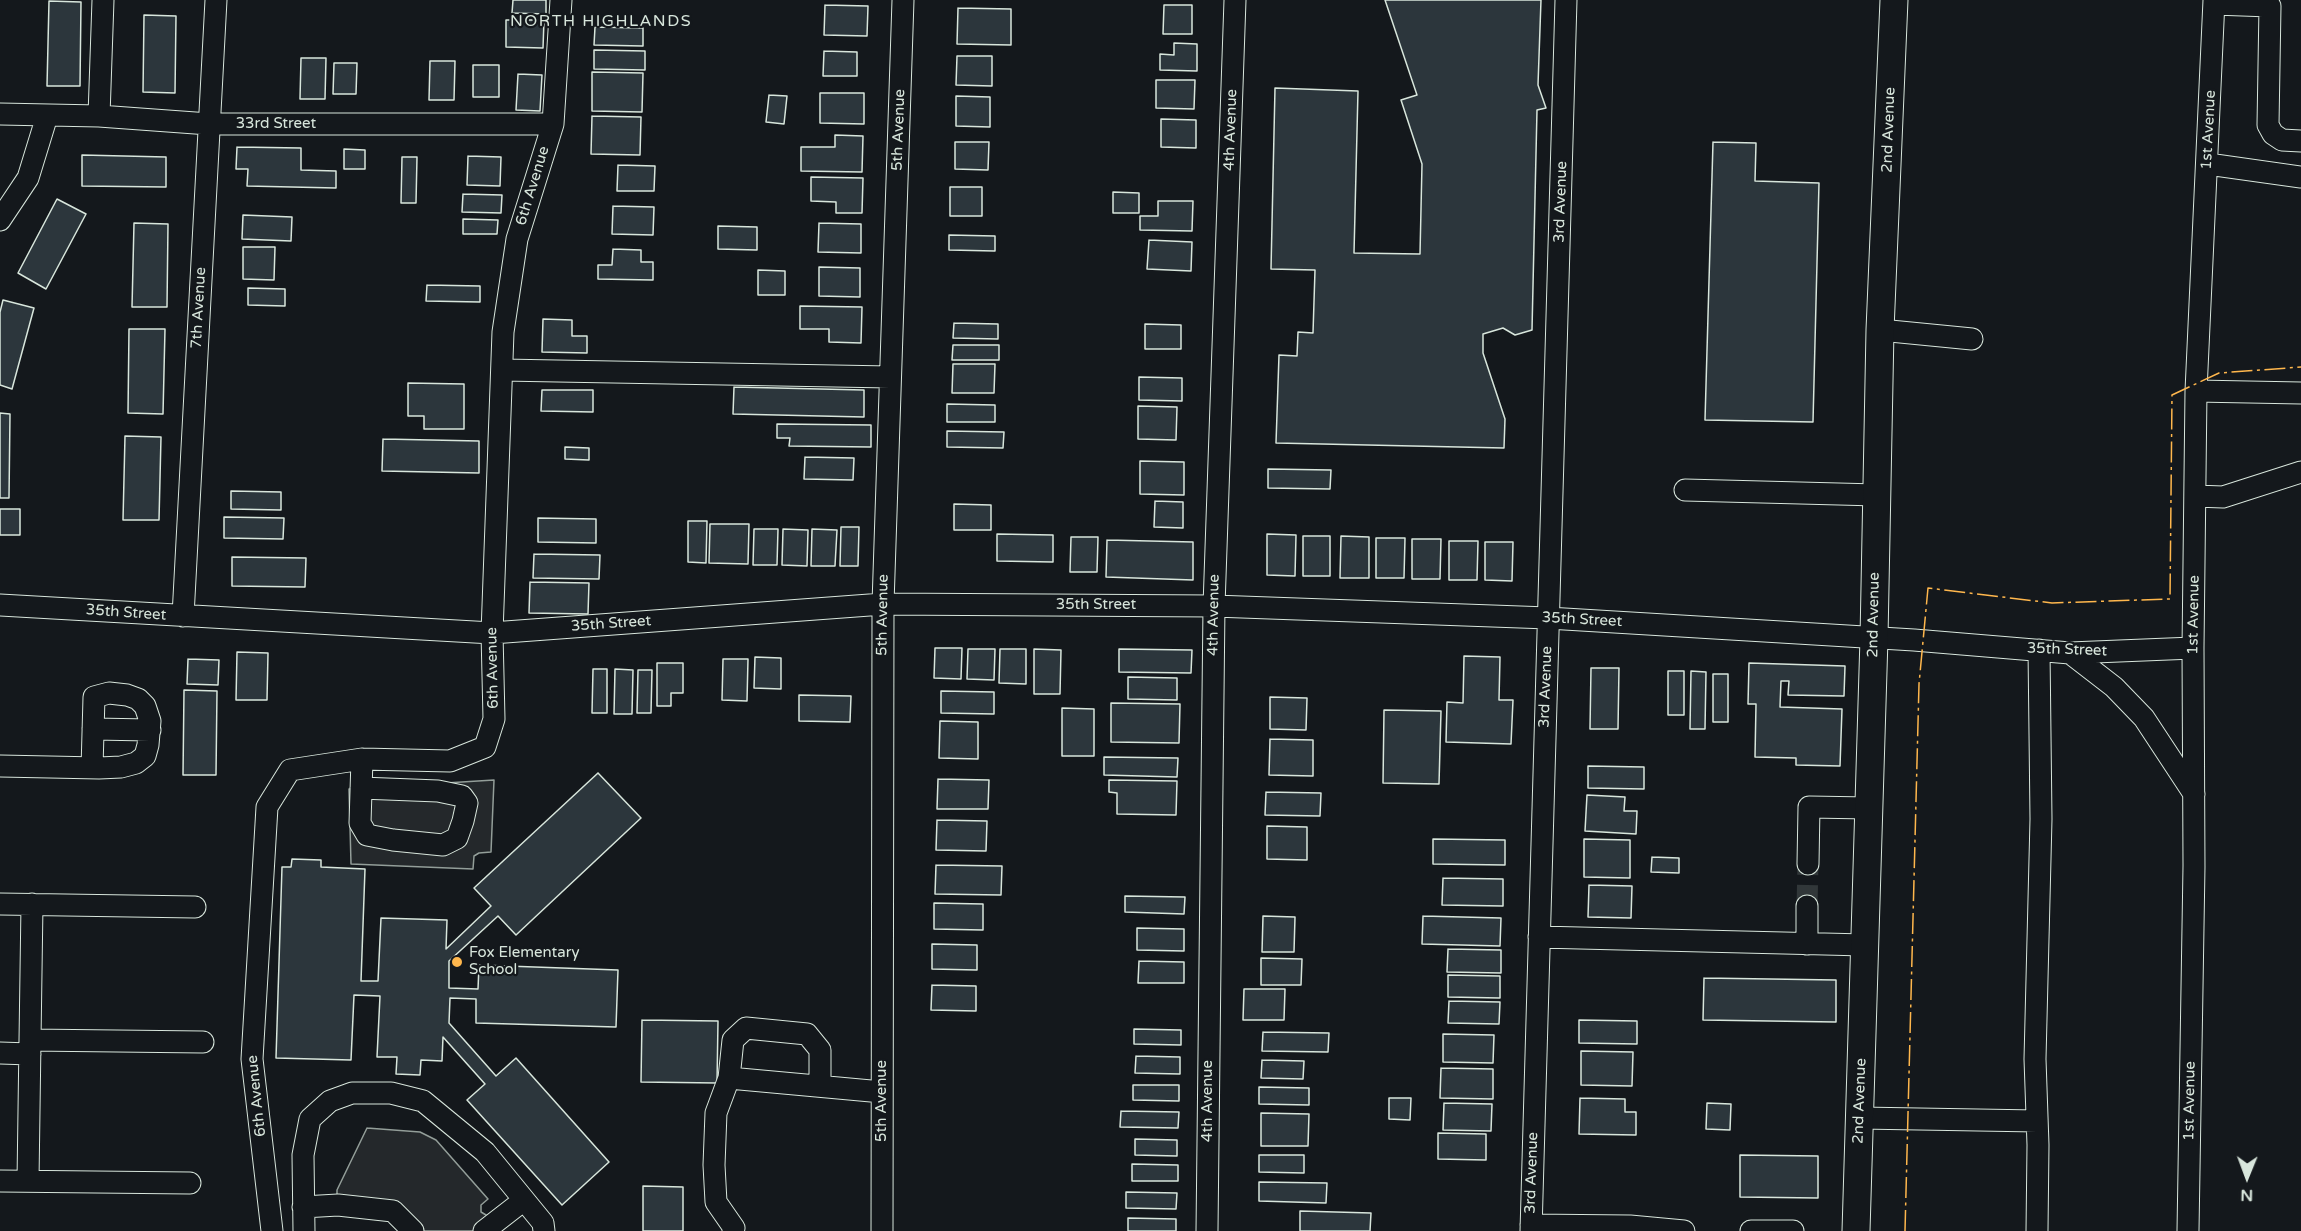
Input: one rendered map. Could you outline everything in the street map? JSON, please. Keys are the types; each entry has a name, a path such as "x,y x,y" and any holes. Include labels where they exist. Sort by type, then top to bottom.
{"main road":[{"name":"2nd Avenue","path":"1856,1231 1874,638 1880,330 1894,0"}],"street":[{"path":"99,116 103,0"},
{"name":"7th Avenue","path":"183,616 216,0"},
{"name":"6th Avenue","path":"272,1231 252,1059 267,807 290,770 362,759 450,761 484,747 494,719 492,633 503,332 517,240 553,124 561,0"},
{"name":"5th Avenue","path":"882,1231 883,604 903,0"},
{"name":"4th Avenue","path":"1208,1231 1214,606 1235,0"},
{"name":"3rd Avenue","path":"1531,1228 1566,0"},
{"path":"2214,2 2270,6 2268,125 2272,134 2282,140 2301,141"},
{"name":"1st Avenue","path":"2188,1231 2194,795 2196,391 2214,2"},
{"name":"33rd Street","path":"0,114 99,116 208,124 553,124"},
{"path":"0,220 28,178 47,116"},
{"path":"2208,164 2301,177"},
{"path":"1880,330 1971,339"},
{"path":"502,370 890,377"},
{"path":"2196,391 2301,393"},
{"path":"2195,496 2223,497 2301,472"},
{"path":"1685,490 1877,495"},
{"name":"35th Street","path":"0,605 492,633 883,604 1214,606 1548,618 1874,638 2070,653 2193,648"},
{"path":"2037,1231 2037,1121 2034,1059 2041,819 2039,650"},
{"path":"2070,653 2114,687 2144,718 2194,795"},
{"path":"0,766 92,768 122,767 136,763 145,756 150,730 150,721 145,706 138,699 109,693 94,697 92,768"},
{"path":"93,729 150,730"},
{"path":"361,788 438,791 462,796 467,803 464,821 457,838 444,845 367,835 360,823 361,788 362,759"},
{"path":"1808,864 1809,807 1869,808"},
{"path":"0,904 195,907"},
{"path":"28,1181 32,904"},
{"path":"1807,906 1807,944"},
{"path":"1539,938 1865,945"},
{"path":"733,1231 734,1228 716,1202 714,1165 716,1113 729,1078 732,1040 746,1028 807,1034 819,1050 820,1086"},
{"path":"0,1053 30,1047 203,1042"},
{"path":"729,1078 882,1092"},
{"path":"304,1231 303,1155 310,1119 330,1101 352,1093 391,1093 423,1101 485,1152 543,1223 544,1231"},
{"path":"1860,1118 2037,1121"},
{"path":"0,1181 190,1183"},
{"path":"484,1231 524,1200"},
{"path":"303,1207 338,1205 393,1211 413,1231"},
{"path":"1531,1228 1630,1226 1684,1231"},
{"path":"1751,1231 1792,1231"}],"shaded area":[{"path":"494,780 491,852 474,856 473,869 351,864 349,789"},
{"path":"367,1128 420,1132 436,1140 488,1199 481,1205 481,1212 501,1231 407,1231 394,1217 337,1214 337,1190"}],"building":[{"path":"513,0 546,0 546,14 512,13"},
{"path":"1385,0 1541,0 1538,85 1546,108 1537,110 1532,330 1515,335 1503,328 1483,334 1483,353 1505,419 1504,448 1276,443 1279,355 1297,356 1298,332 1313,333 1315,270 1271,269 1275,88 1358,91 1354,253 1420,254 1422,164 1401,100 1417,95"},
{"path":"49,1 81,2 80,86 47,86"},
{"path":"825,5 868,6 867,36 824,35"},
{"path":"1164,5 1192,5 1192,34 1163,34"},
{"path":"958,8 1011,9 1011,45 957,44"},
{"path":"144,15 176,16 175,93 143,92"},
{"path":"506,20 544,20 543,48 506,47"},
{"path":"595,27 643,28 643,46 594,45"},
{"path":"1174,43 1197,44 1197,71 1160,70 1160,54 1174,55"},
{"path":"594,50 645,51 645,70 594,69"},
{"path":"824,51 857,52 857,76 823,76"},
{"path":"957,56 992,56 992,86 956,85"},
{"path":"301,58 326,58 325,99 300,99"},
{"path":"430,61 455,61 454,100 429,100"},
{"path":"334,63 357,63 356,94 333,94"},
{"path":"473,65 499,65 499,97 473,97"},
{"path":"592,72 643,73 642,112 592,111"},
{"path":"518,74 542,75 540,111 516,110"},
{"path":"1156,80 1195,80 1194,109 1156,108"},
{"path":"820,93 864,93 864,124 820,123"},
{"path":"769,95 787,96 784,124 766,122"},
{"path":"956,96 990,97 990,127 956,126"},
{"path":"592,116 641,117 640,155 591,154"},
{"path":"1161,119 1196,120 1196,148 1161,147"},
{"path":"835,135 863,136 862,172 801,171 801,147 835,147"},
{"path":"955,142 989,142 988,170 955,169"},
{"path":"1713,142 1756,143 1755,181 1819,183 1813,422 1705,420"},
{"path":"237,147 301,148 301,170 336,171 336,188 247,186 248,169 236,169"},
{"path":"344,149 365,150 365,169 344,169"},
{"path":"82,155 166,157 166,187 82,186"},
{"path":"468,156 501,157 500,186 467,185"},
{"path":"402,157 417,157 416,203 401,203"},
{"path":"618,165 655,166 654,191 617,191"},
{"path":"811,177 863,178 862,213 836,213 836,202 811,201"},
{"path":"950,187 982,187 982,216 950,216"},
{"path":"1113,192 1139,193 1139,213 1113,213"},
{"path":"463,194 502,195 501,213 462,212"},
{"path":"57,199 86,214 46,289 18,273"},
{"path":"1158,201 1193,201 1192,231 1140,230 1140,216 1158,216"},
{"path":"613,206 654,207 653,235 612,234"},
{"path":"243,215 292,217 291,241 242,239"},
{"path":"463,219 498,220 497,234 463,234"},
{"path":"134,223 168,224 167,307 132,307"},
{"path":"819,223 861,224 861,253 818,252"},
{"path":"718,226 757,227 757,250 718,249"},
{"path":"949,235 995,236 995,251 949,250"},
{"path":"1149,240 1192,242 1191,271 1147,269"},
{"path":"243,247 275,247 274,280 243,279"},
{"path":"613,249 641,250 641,262 653,262 653,280 598,279 598,265 612,265"},
{"path":"819,267 860,268 860,297 819,296"},
{"path":"758,270 785,271 785,295 758,295"},
{"path":"427,285 480,286 480,302 426,301"},
{"path":"248,288 285,289 285,306 248,305"},
{"path":"3,300 34,308 12,389 0,385 0,312"},
{"path":"800,306 862,307 861,343 829,342 829,329 800,329"},
{"path":"543,319 572,320 572,336 587,336 587,353 542,352"},
{"path":"954,323 998,324 998,339 953,338"},
{"path":"1145,324 1181,325 1181,349 1145,349"},
{"path":"129,329 165,329 163,414 128,413"},
{"path":"953,345 999,345 999,360 952,360"},
{"path":"953,364 995,364 994,393 952,393"},
{"path":"1139,377 1182,378 1182,401 1139,400"},
{"path":"408,383 464,384 464,429 424,429 424,416 408,416"},
{"path":"734,387 864,390 864,417 733,414"},
{"path":"542,390 593,390 593,412 541,411"},
{"path":"947,404 995,405 995,422 947,422"},
{"path":"1138,406 1177,407 1176,440 1138,439"},
{"path":"0,413 10,414 9,498 0,498"},
{"path":"777,424 871,425 871,447 789,446 790,438 777,438"},
{"path":"947,431 1004,432 1003,448 947,447"},
{"path":"125,436 161,437 159,520 123,520"},
{"path":"383,439 479,441 479,473 382,471"},
{"path":"565,447 589,448 589,460 565,459"},
{"path":"805,457 854,458 853,480 804,479"},
{"path":"1140,461 1184,462 1184,495 1140,494"},
{"path":"1268,469 1331,470 1330,489 1268,488"},
{"path":"231,491 281,492 281,510 231,509"},
{"path":"1155,501 1183,502 1183,528 1154,527"},
{"path":"954,504 991,505 991,530 954,530"},
{"path":"0,509 20,509 20,535 0,535"},
{"path":"224,517 284,518 283,539 224,538"},
{"path":"538,518 596,519 596,543 538,542"},
{"path":"688,521 707,521 706,563 688,562"},
{"path":"710,524 749,524 748,564 709,563"},
{"path":"841,527 859,527 858,566 840,566"},
{"path":"754,529 778,529 777,565 753,565"},
{"path":"783,529 808,530 807,566 782,565"},
{"path":"812,529 837,530 835,566 811,566"},
{"path":"997,534 1053,535 1053,562 997,561"},
{"path":"1267,534 1296,535 1295,576 1267,575"},
{"path":"1303,536 1330,536 1330,576 1303,576"},
{"path":"1341,536 1369,537 1369,578 1340,578"},
{"path":"1071,537 1098,537 1097,572 1070,572"},
{"path":"1376,538 1405,538 1404,578 1376,578"},
{"path":"1412,539 1441,539 1440,579 1412,579"},
{"path":"1107,540 1193,542 1193,580 1106,577"},
{"path":"1449,541 1478,541 1477,580 1449,580"},
{"path":"1485,542 1513,542 1512,581 1485,580"},
{"path":"534,554 600,555 599,579 533,578"},
{"path":"232,557 306,558 305,587 232,586"},
{"path":"530,582 589,583 588,614 529,613"},
{"path":"935,648 962,648 961,679 934,678"},
{"path":"968,649 995,649 994,680 967,679"},
{"path":"1000,649 1026,649 1026,684 999,683"},
{"path":"1034,649 1061,650 1060,694 1034,694"},
{"path":"1119,649 1192,650 1191,673 1119,672"},
{"path":"237,652 268,653 267,700 236,700"},
{"path":"1464,656 1500,657 1499,700 1513,700 1511,744 1446,742 1447,702 1463,703"},
{"path":"755,657 781,658 781,689 754,688"},
{"path":"188,659 219,660 218,685 187,684"},
{"path":"723,659 748,659 747,701 722,700"},
{"path":"657,663 683,663 683,693 671,693 671,706 657,706"},
{"path":"1749,663 1845,666 1844,696 1788,695 1789,681 1781,681 1780,707 1842,709 1840,766 1796,765 1796,758 1755,757 1756,704 1748,704"},
{"path":"1591,668 1619,668 1618,729 1590,729"},
{"path":"593,669 607,669 607,713 592,713"},
{"path":"615,669 633,670 632,714 614,714"},
{"path":"638,670 652,670 651,713 637,713"},
{"path":"1668,671 1684,671 1684,715 1668,715"},
{"path":"1691,671 1706,672 1705,729 1690,729"},
{"path":"1713,674 1728,674 1728,722 1713,722"},
{"path":"1128,677 1177,678 1177,700 1128,699"},
{"path":"184,690 217,691 216,775 183,775"},
{"path":"941,691 994,692 994,714 941,713"},
{"path":"799,695 851,696 850,722 799,721"},
{"path":"1270,697 1307,698 1306,730 1270,729"},
{"path":"1111,703 1180,704 1179,743 1111,742"},
{"path":"1062,708 1094,709 1094,756 1062,756"},
{"path":"1384,710 1441,711 1439,784 1383,783"},
{"path":"940,721 978,722 978,759 939,758"},
{"path":"1270,739 1313,740 1313,776 1269,775"},
{"path":"1104,757 1178,758 1177,777 1104,775"},
{"path":"1588,766 1644,767 1644,789 1588,788"},
{"path":"598,773 641,818 516,935 498,916 449,961 449,988 478,989 479,965 618,970 616,1027 476,1023 476,999 450,998 449,1023 496,1076 516,1058 609,1162 562,1205 467,1100 485,1084 443,1037 442,1061 421,1060 420,1075 396,1074 397,1057 377,1057 380,996 354,995 351,1060 276,1058 282,867 291,867 292,859 321,860 321,867 365,869 361,981 378,981 381,918 447,920 446,949 491,906 474,888"},
{"path":"938,779 989,780 988,809 937,809"},
{"path":"1109,780 1177,781 1176,815 1117,814 1117,793 1109,792"},
{"path":"1266,792 1321,793 1320,816 1265,815"},
{"path":"1587,795 1625,797 1624,811 1637,811 1636,834 1585,831"},
{"path":"937,820 987,821 986,851 936,850"},
{"path":"1267,826 1307,827 1307,860 1267,859"},
{"path":"1433,839 1505,840 1505,865 1433,864"},
{"path":"1584,839 1630,840 1630,878 1584,877"},
{"path":"1652,857 1679,858 1679,873 1651,872"},
{"path":"936,865 1002,866 1001,895 935,894"},
{"path":"1443,878 1503,879 1503,906 1442,905"},
{"path":"1589,885 1632,886 1631,918 1588,917"},
{"path":"1125,896 1185,897 1184,914 1125,912"},
{"path":"934,903 983,904 983,930 934,929"},
{"path":"1263,916 1295,917 1294,952 1262,952"},
{"path":"1423,916 1501,918 1500,946 1422,944"},
{"path":"1137,928 1184,929 1184,951 1137,950"},
{"path":"932,944 977,945 977,970 932,969"},
{"path":"1448,949 1501,950 1501,973 1447,972"},
{"path":"1261,958 1302,959 1301,985 1261,985"},
{"path":"1139,961 1184,962 1184,983 1138,983"},
{"path":"1448,975 1500,976 1500,998 1448,997"},
{"path":"1704,978 1836,980 1836,1022 1703,1020"},
{"path":"932,985 976,986 976,1011 931,1010"},
{"path":"1244,989 1285,989 1284,1020 1243,1020"},
{"path":"1449,1001 1500,1002 1499,1024 1448,1023"},
{"path":"642,1020 718,1021 717,1083 641,1082"},
{"path":"1579,1020 1637,1021 1637,1044 1579,1043"},
{"path":"1134,1029 1181,1030 1181,1045 1134,1044"},
{"path":"1263,1032 1329,1033 1328,1052 1262,1051"},
{"path":"1443,1034 1494,1035 1493,1063 1443,1062"},
{"path":"1581,1051 1633,1052 1632,1086 1581,1085"},
{"path":"1136,1056 1180,1057 1180,1074 1135,1073"},
{"path":"1262,1060 1304,1061 1303,1079 1261,1078"},
{"path":"1441,1068 1493,1069 1493,1099 1440,1098"},
{"path":"1133,1085 1179,1085 1179,1101 1133,1100"},
{"path":"1259,1087 1309,1088 1309,1105 1259,1104"},
{"path":"1389,1098 1411,1098 1410,1120 1389,1119"},
{"path":"1580,1098 1625,1099 1625,1112 1636,1112 1636,1135 1579,1134"},
{"path":"1444,1103 1492,1104 1491,1131 1443,1130"},
{"path":"1707,1103 1731,1104 1730,1130 1706,1129"},
{"path":"1121,1111 1179,1112 1178,1128 1120,1127"},
{"path":"1261,1113 1309,1114 1308,1146 1261,1146"},
{"path":"1438,1133 1486,1134 1486,1160 1438,1159"},
{"path":"1135,1139 1177,1140 1177,1156 1135,1155"},
{"path":"1259,1155 1304,1155 1304,1173 1259,1172"},
{"path":"1740,1155 1818,1156 1818,1198 1740,1197"},
{"path":"1132,1164 1178,1165 1178,1181 1132,1181"},
{"path":"1259,1182 1327,1183 1326,1203 1259,1201"},
{"path":"643,1186 683,1187 683,1231 643,1231"},
{"path":"1126,1192 1177,1193 1176,1209 1126,1208"},
{"path":"1300,1211 1371,1213 1370,1231 1300,1231"},
{"path":"1128,1218 1176,1219 1176,1231 1128,1231"}],"tunnel":[{"path":"1807,906 1808,864"}],"power":[{"path":"1905,1231 1919,684 1928,588 2052,603 2170,599 2172,395 2219,373 2301,367"}],"place":[{"name":"Fox Elementary School","path":"457,962"}],"district":[{"name":"NORTH HIGHLANDS","path":"601,22"}]}
